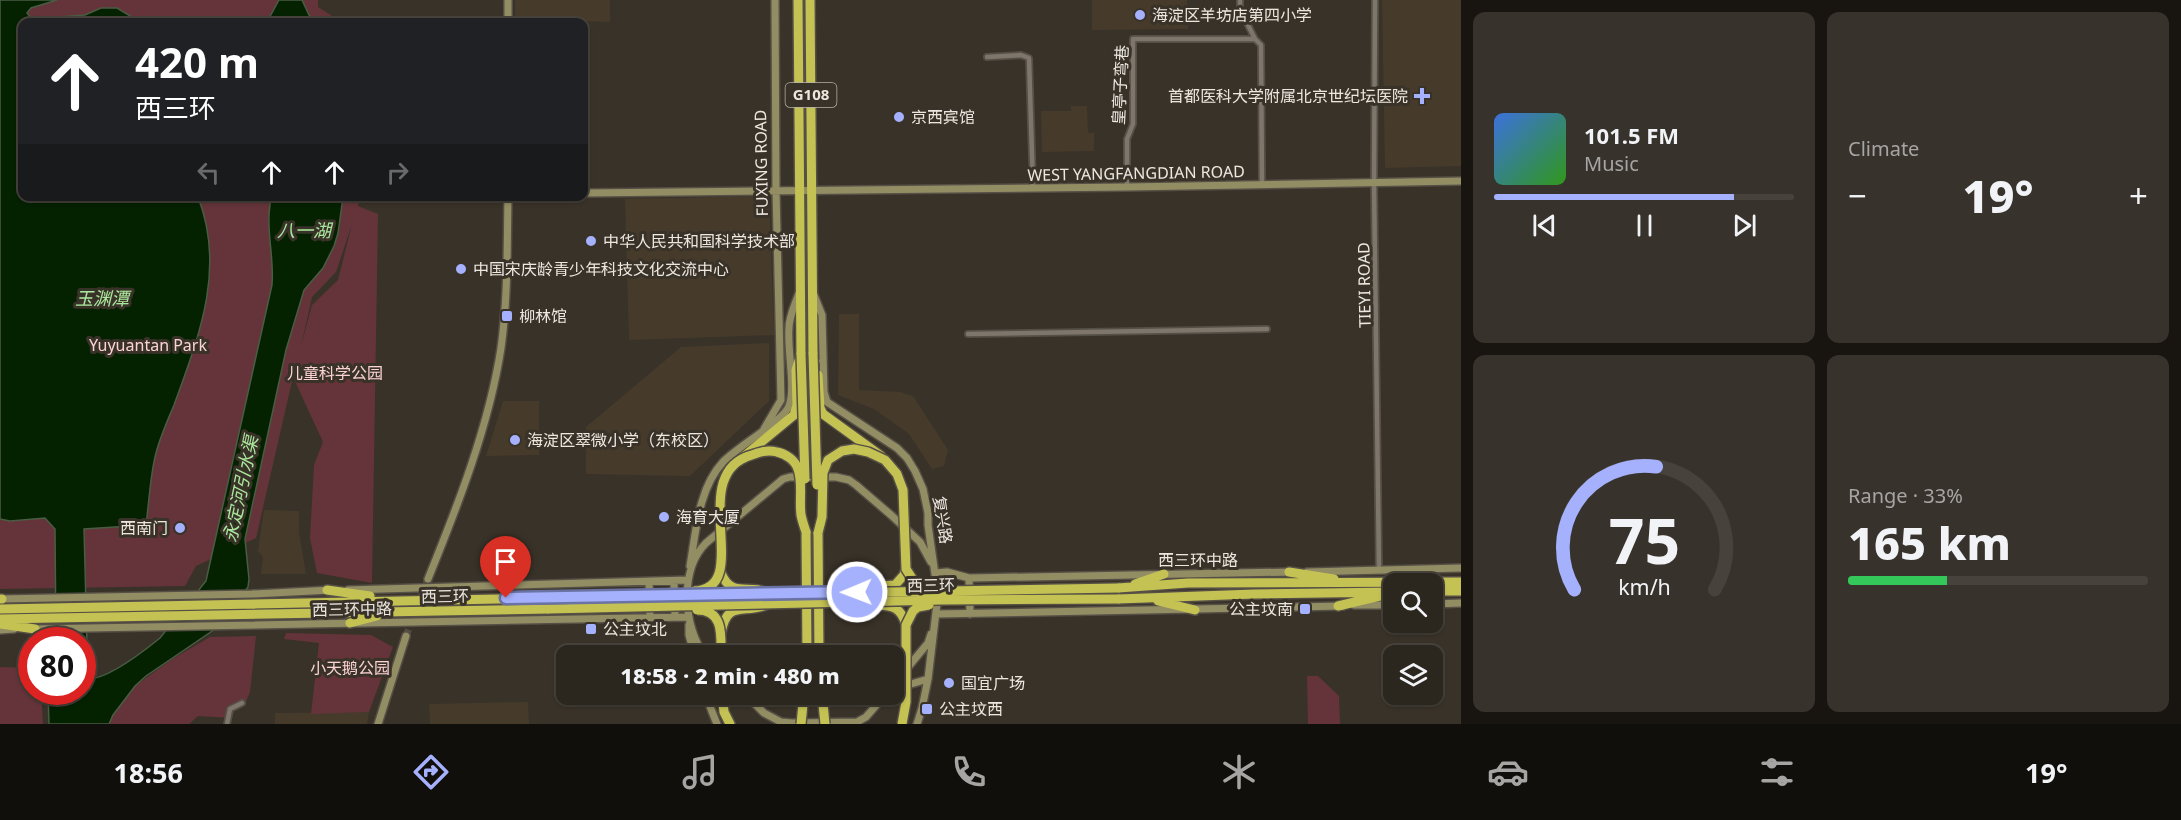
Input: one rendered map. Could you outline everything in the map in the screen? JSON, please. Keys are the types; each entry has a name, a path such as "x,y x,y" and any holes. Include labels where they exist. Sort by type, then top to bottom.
{"highway":[{"name":"G108","path":"798,0 800,291 807,645"},
{"name":"G108","path":"810,0 813,354 819,645"},
{"path":"769,599 761,590 734,588 723,579 721,573 721,495 725,479 741,459 794,415 797,405 796,370 801,354"},
{"path":"813,354 818,370 820,408 823,414 885,460 897,474 903,490 906,569 911,579 918,585 932,586 942,595"},
{"path":"818,532 822,517 823,473 828,460 842,451 854,449 868,452 885,460"},
{"path":"741,459 770,450 783,453 794,461 800,474 801,516 806,532"},
{"path":"857,597 865,587 895,585 906,569"},
{"path":"1289,572 1360,583"},
{"path":"676,601 682,592 707,589 713,585 721,573"},
{"path":"1120,588 1164,574"},
{"path":"676,601 942,595 1188,583 1461,582"},
{"path":"327,590 396,600"},
{"path":"1443,591 1461,591"},
{"name":"西三环","path":"942,595 1118,599 1254,594 1383,593"},
{"path":"906,625 909,616 918,607 932,605 942,595"},
{"path":"1338,606 1383,596"},
{"path":"857,597 872,606 896,608 904,617 906,625 906,702 902,724"},
{"name":"西三环","path":"89,618 178,606 550,598 676,601"},
{"path":"1147,598 1195,610"},
{"path":"721,633 727,616 734,609 756,609 769,599"},
{"name":"西三环","path":"0,601 89,618 549,609 676,601"},
{"path":"676,601 684,610 708,611 718,620 722,645"},
{"path":"350,623 394,612"},
{"name":"西三环","path":"0,619 56,613"},
{"path":"0,624 21,627"},
{"path":"723,705 730,724"},
{"path":"801,724 804,705"},
{"path":"807,705 808,724"},
{"path":"820,724 821,705"},
{"path":"822,705 825,724"}],"street":[{"path":"508,0 508,18"},
{"name":"FUXING ROAD","path":"764,429 781,400 776,191 775,0"},
{"path":"1239,0 1240,9 1255,39 1261,45 1262,185"},
{"name":"TIEYI ROAD","path":"1375,0 1374,183 1379,570"},
{"name":"皇亭子弯巷","path":"1127,187 1127,139 1133,124 1134,39 1255,39"},
{"path":"987,57 1021,55 1029,57 1033,188"},
{"name":"WEST YANGFANGDIAN ROAD","path":"588,192 1461,181"},
{"path":"428,579 457,507 497,371 506,293 508,201"},
{"path":"692,645 689,635 688,580 699,516 707,487 725,459 786,413 790,403 788,330 800,291"},
{"name":"复兴路","path":"813,293 822,315 824,393 827,402 897,448 907,458 923,489 938,596 928,679 917,724"},
{"path":"968,334 1267,329"},
{"path":"688,580 703,546 779,482 790,477 836,477 852,482 920,542 936,573"},
{"name":"西三环中路","path":"936,573 947,572 969,578 1461,568"},
{"path":"969,578 970,614"},
{"name":"西三环中路","path":"0,601 688,580"},
{"path":"674,581 675,617"},
{"path":"649,582 650,618"},
{"path":"1443,604 1461,603"},
{"path":"904,674 928,643 937,614 1383,604"},
{"path":"689,617 698,645"},
{"name":"西三环中路","path":"89,618 151,626 689,617"},
{"path":"60,627 89,618"},
{"path":"0,630 18,629"},
{"path":"378,724 406,636"},
{"path":"904,685 928,679"},
{"path":"227,724 230,709 242,703"},
{"path":"709,705 717,724"},
{"path":"757,705 772,719 792,723 857,722 866,717 876,705"}],"shaded area":[{"path":"515,0 610,0 610,22 588,21 588,18 515,18"},
{"name":"海淀区羊坊店第四小学","path":"1092,0 1187,0 1188,29 1092,30"},
{"name":"首都医科大学附属北京世纪坛医院","path":"1382,0 1461,0 1461,166 1385,168"},
{"path":"1071,106 1087,106 1088,133 1094,133 1094,151 1042,152 1041,111 1071,111"},
{"path":"769,196 774,335 629,340 625,199"},
{"path":"839,314 859,314 859,390 900,392 913,396 948,450 944,466 932,469 909,434 874,409 838,395"},
{"path":"769,343 769,401 690,476 586,474 586,427 681,347"},
{"name":"海淀区翠微小学（东校区）","path":"503,401 539,401 539,455 486,456"},
{"path":"264,510 299,511 299,532 306,574 261,574 263,557 258,551"},
{"path":"528,702 529,724 430,724 429,704"},
{"path":"369,712 367,724 275,724 275,713"}],"green space":[{"name":"Yuyuantan Park","path":"0,0 318,0 318,7 336,18 18,18 18,201 359,201 358,206 378,214 372,583 317,573 310,538 314,465 323,442 293,377 256,538 196,566 185,586 0,589","holes":["352,224 338,280 312,305 301,346 312,297 336,272"]},
{"name":"小天鹅公园","path":"286,633 371,635 393,647 369,712 311,714 319,643 284,639"},
{"path":"256,636 250,692 245,704 235,708 232,718 198,716 189,724 109,724 135,686 174,658 210,637"},
{"path":"0,667 18,668 18,705 42,705 43,724 0,724"},
{"path":"1307,676 1318,676 1339,696 1340,724 1308,724"}],"water":[{"name":"玉渊潭","path":"0,0 57,0 31,8 27,13 31,18 18,18 18,201 199,201 210,250 209,276 200,328 157,450 146,525 84,529 87,627 56,627 55,529 45,518 10,521 0,519"},
{"path":"279,0 302,0 312,18 269,18"},
{"name":"玉渊潭","path":"101,8 117,8 132,18 45,18 85,15"},
{"path":"270,201 342,201 334,246 323,268 304,290 286,350 245,539 248,587 218,627 135,686 109,724 49,724 48,705 96,705 96,678 135,657 160,638 206,581 272,285"}],"tunnel":[{"path":"406,636 428,579"}],"place":[{"name":"海淀区羊坊店第四小学","path":"1140,15"},
{"name":"首都医科大学附属北京世纪坛医院","path":"1422,96"},
{"name":"京西宾馆","path":"899,117"},
{"name":"中华人民共和国科学技术部","path":"591,241"},
{"name":"中国宋庆龄青少年科技文化交流中心","path":"461,269"},
{"name":"柳林馆","path":"507,316"},
{"name":"海淀区翠微小学（东校区）","path":"515,440"},
{"name":"海育大厦","path":"664,517"},
{"name":"西南门","path":"180,528"},
{"name":"公主坟南","path":"1305,609"},
{"name":"公主坟北","path":"591,629"},
{"name":"国宜广场","path":"949,683"},
{"name":"公主坟西","path":"927,709"}],"route":[{"path":"506,598 857,592"}],"water label":[{"name":"八一湖","path":"304,231"},
{"name":"永定河引水渠","path":"241,489"}],"park label":[{"name":"儿童科学公园","path":"335,373"}]}
